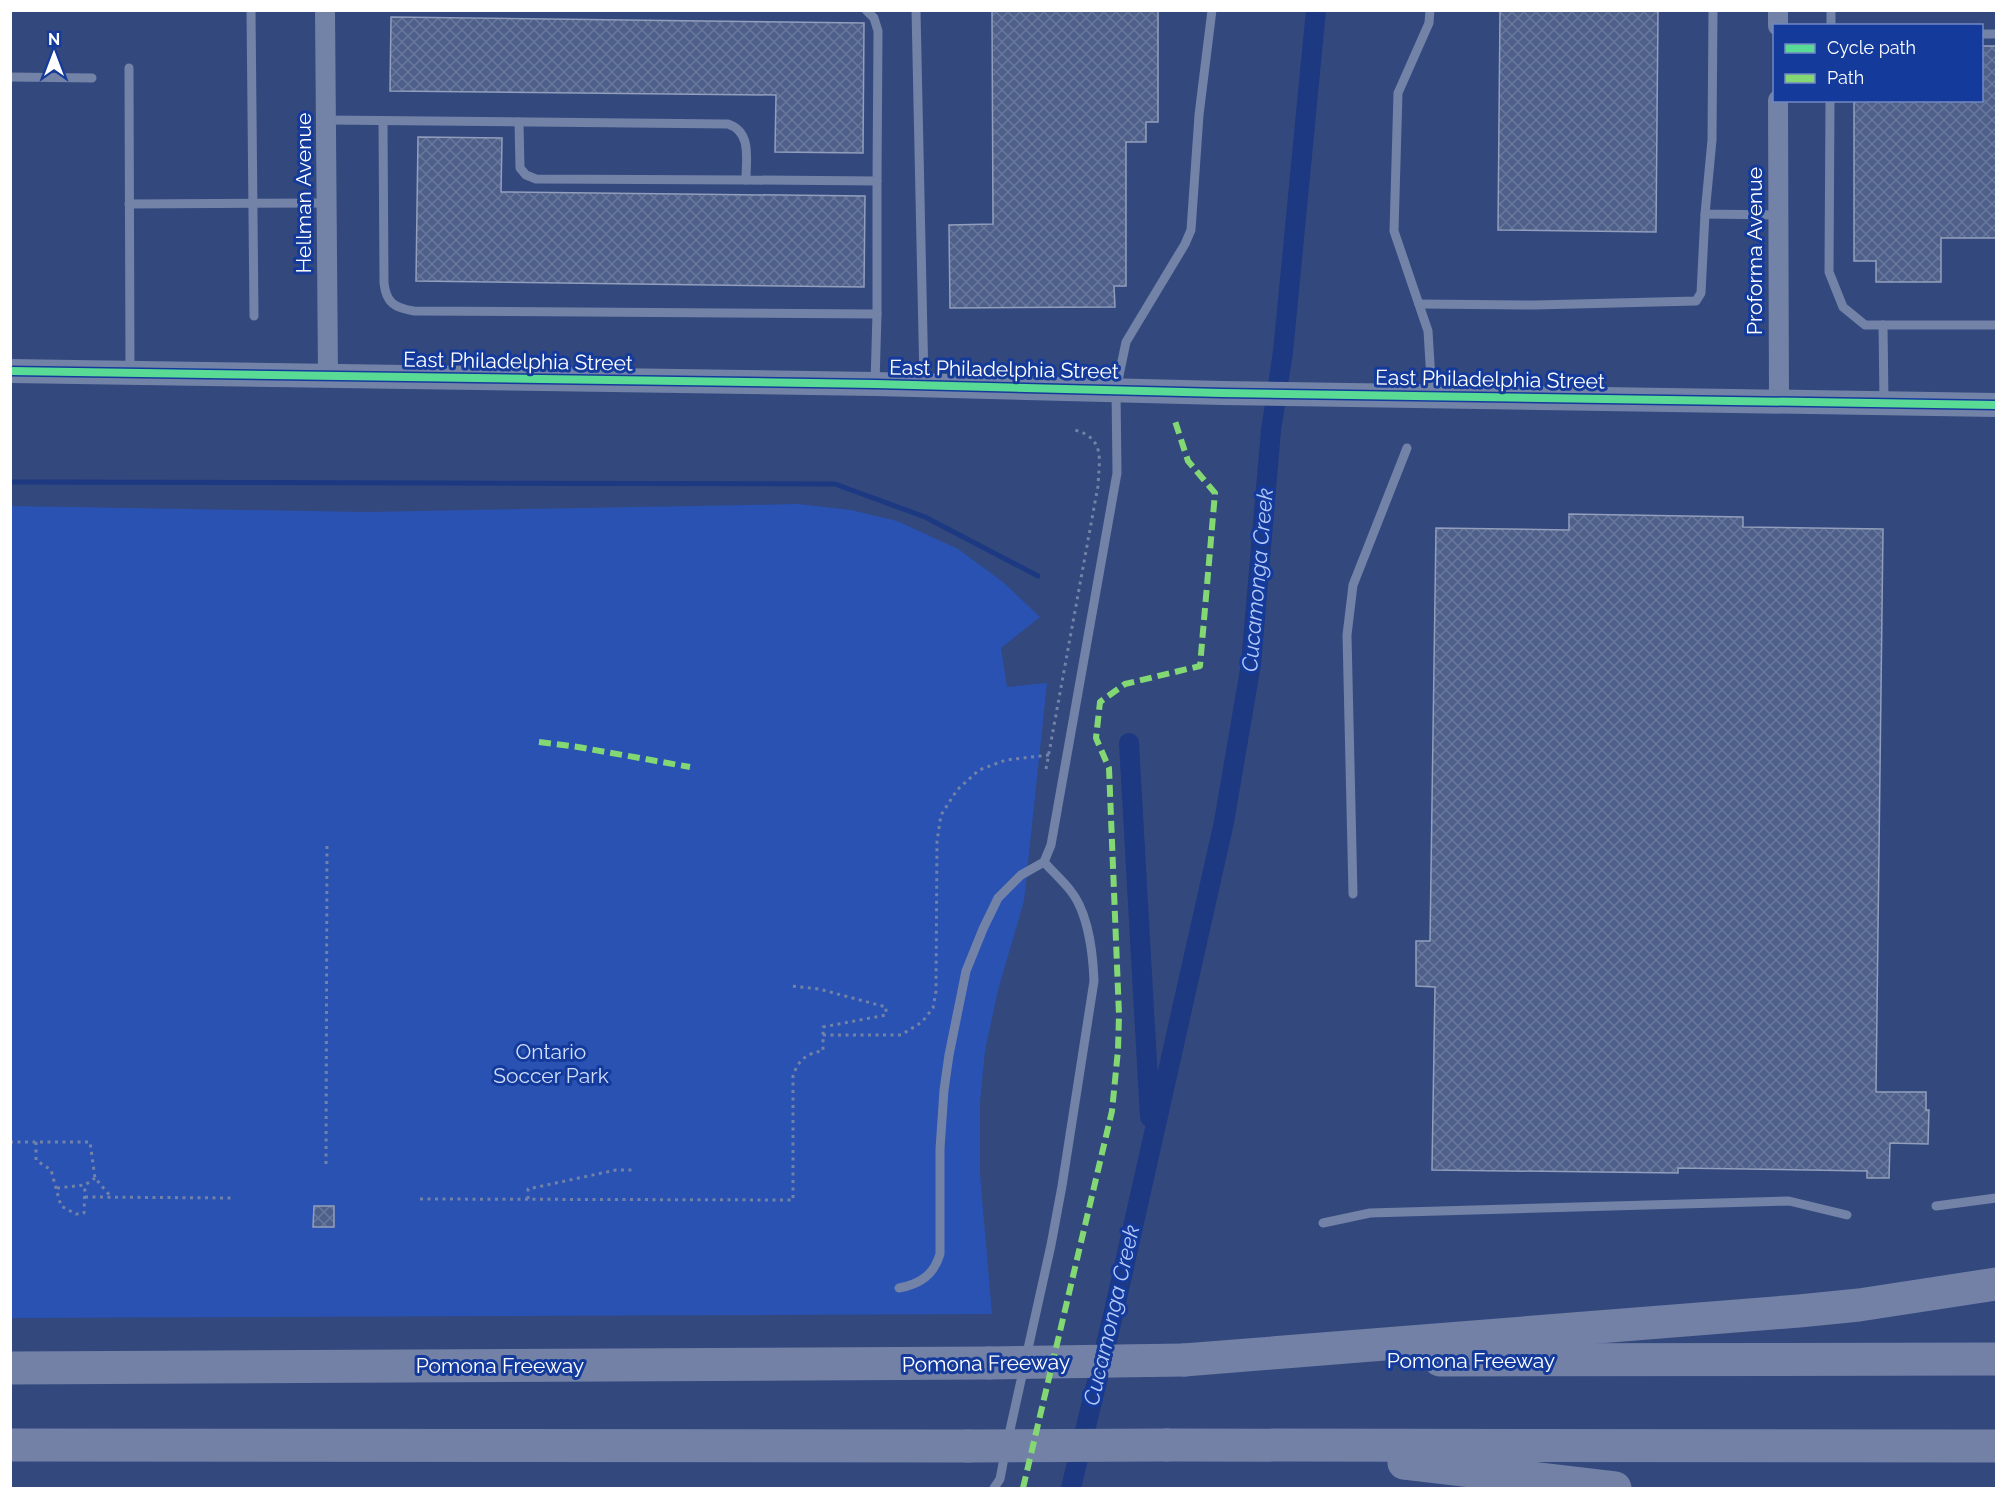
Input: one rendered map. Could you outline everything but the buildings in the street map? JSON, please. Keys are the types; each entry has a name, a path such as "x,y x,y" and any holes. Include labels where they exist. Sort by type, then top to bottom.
{"highway":[{"path":"1184,1360 1799,1311 1859,1305 1996,1284"},
{"name":"Pomona Freeway","path":"10,1368 1184,1360 1996,1359"},
{"path":"10,1445 1996,1446"},
{"path":"1253,1445 1616,1488"}],"street":[{"name":"Hellman Avenue","path":"325,10 328,376"},
{"name":"Proforma Avenue","path":"1778,102 1779,402"},
{"name":"East Philadelphia Street","path":"10,371 1996,405"}],"lane":[{"path":"251,10 254,316"},
{"path":"866,10 874,18 878,31 877,314 874,384"},
{"path":"916,10 924,386"},
{"path":"899,1288 921,1282 931,1274 940,1254 939,1166 944,1090 966,971 982,929 998,898 1021,874 1044,862 1051,845 1117,472 1116,390 1126,342 1185,244 1191,230 1199,115 1212,10"},
{"path":"1430,10 1429,23 1398,93 1394,231 1428,331 1432,396"},
{"path":"1419,304 1535,305 1696,301 1701,293 1712,140 1713,10"},
{"path":"129,68 130,372"},
{"path":"10,77 92,78"},
{"path":"1830,102 1829,272 1843,307 1865,325 1996,325"},
{"path":"326,120 728,124 739,129 746,142 746,180"},
{"path":"383,121 384,283 385,293 396,306 414,311 877,314"},
{"path":"519,122 520,168 526,175 536,179 877,181"},
{"path":"129,204 327,203"},
{"path":"1706,214 1778,215"},
{"path":"1883,325 1884,404"},
{"path":"1353,894 1347,635 1353,585 1407,448"},
{"path":"994,1488 1000,1479 1051,1245 1094,981 1093,952 1085,922 1072,892 1044,862"},
{"path":"1936,1206 1996,1198"},
{"path":"1323,1223 1371,1213 1789,1201 1847,1215"}],"path":[{"path":"1046,768 1098,486 1100,449 1085,433 1075,430"},
{"path":"823,1035 900,1035 922,1022 933,1008 936,991 937,842 941,815 957,790 979,770 1006,760 1048,755"},
{"path":"326,1164 327,842"},
{"path":"420,1199 793,1200 793,1076 796,1067 802,1059 813,1052 823,1051 823,1027 886,1015 886,1007 819,989 791,986"},
{"path":"10,1142 90,1142 94,1178 112,1198"},
{"path":"36,1142 36,1160 51,1170 57,1188 57,1199 61,1206 69,1212 84,1213 85,1185"},
{"path":"528,1199 528,1189 616,1170 636,1170"},
{"path":"57,1188 85,1185 94,1178"},
{"path":"85,1197 232,1198"}],"green space":[{"name":"Ontario Soccer Park","path":"798,504 851,510 897,521 958,549 1003,582 1040,617 1001,648 1007,687 1047,683 1024,901 998,990 985,1051 980,1102 980,1174 992,1314 11,1318 11,506 366,512"}],"waterway":[{"name":"Cucamonga Creek","path":"1071,1488 1115,1307 1224,822 1251,664 1271,430 1283,352 1316,10"},
{"path":"10,482 835,484 925,517 1038,576"},
{"name":"Cucamonga Creek","path":"1129,743 1150,1117"}],"marked path":[{"path":"1023,1488 1112,1111 1118,1050 1119,1015 1109,768 1096,738 1100,702 1125,684 1200,666 1215,493 1188,461 1174,418"},
{"path":"539,742 690,767"}],"cycle path":[{"path":"10,371 875,384 1222,393 1996,405"}]}
